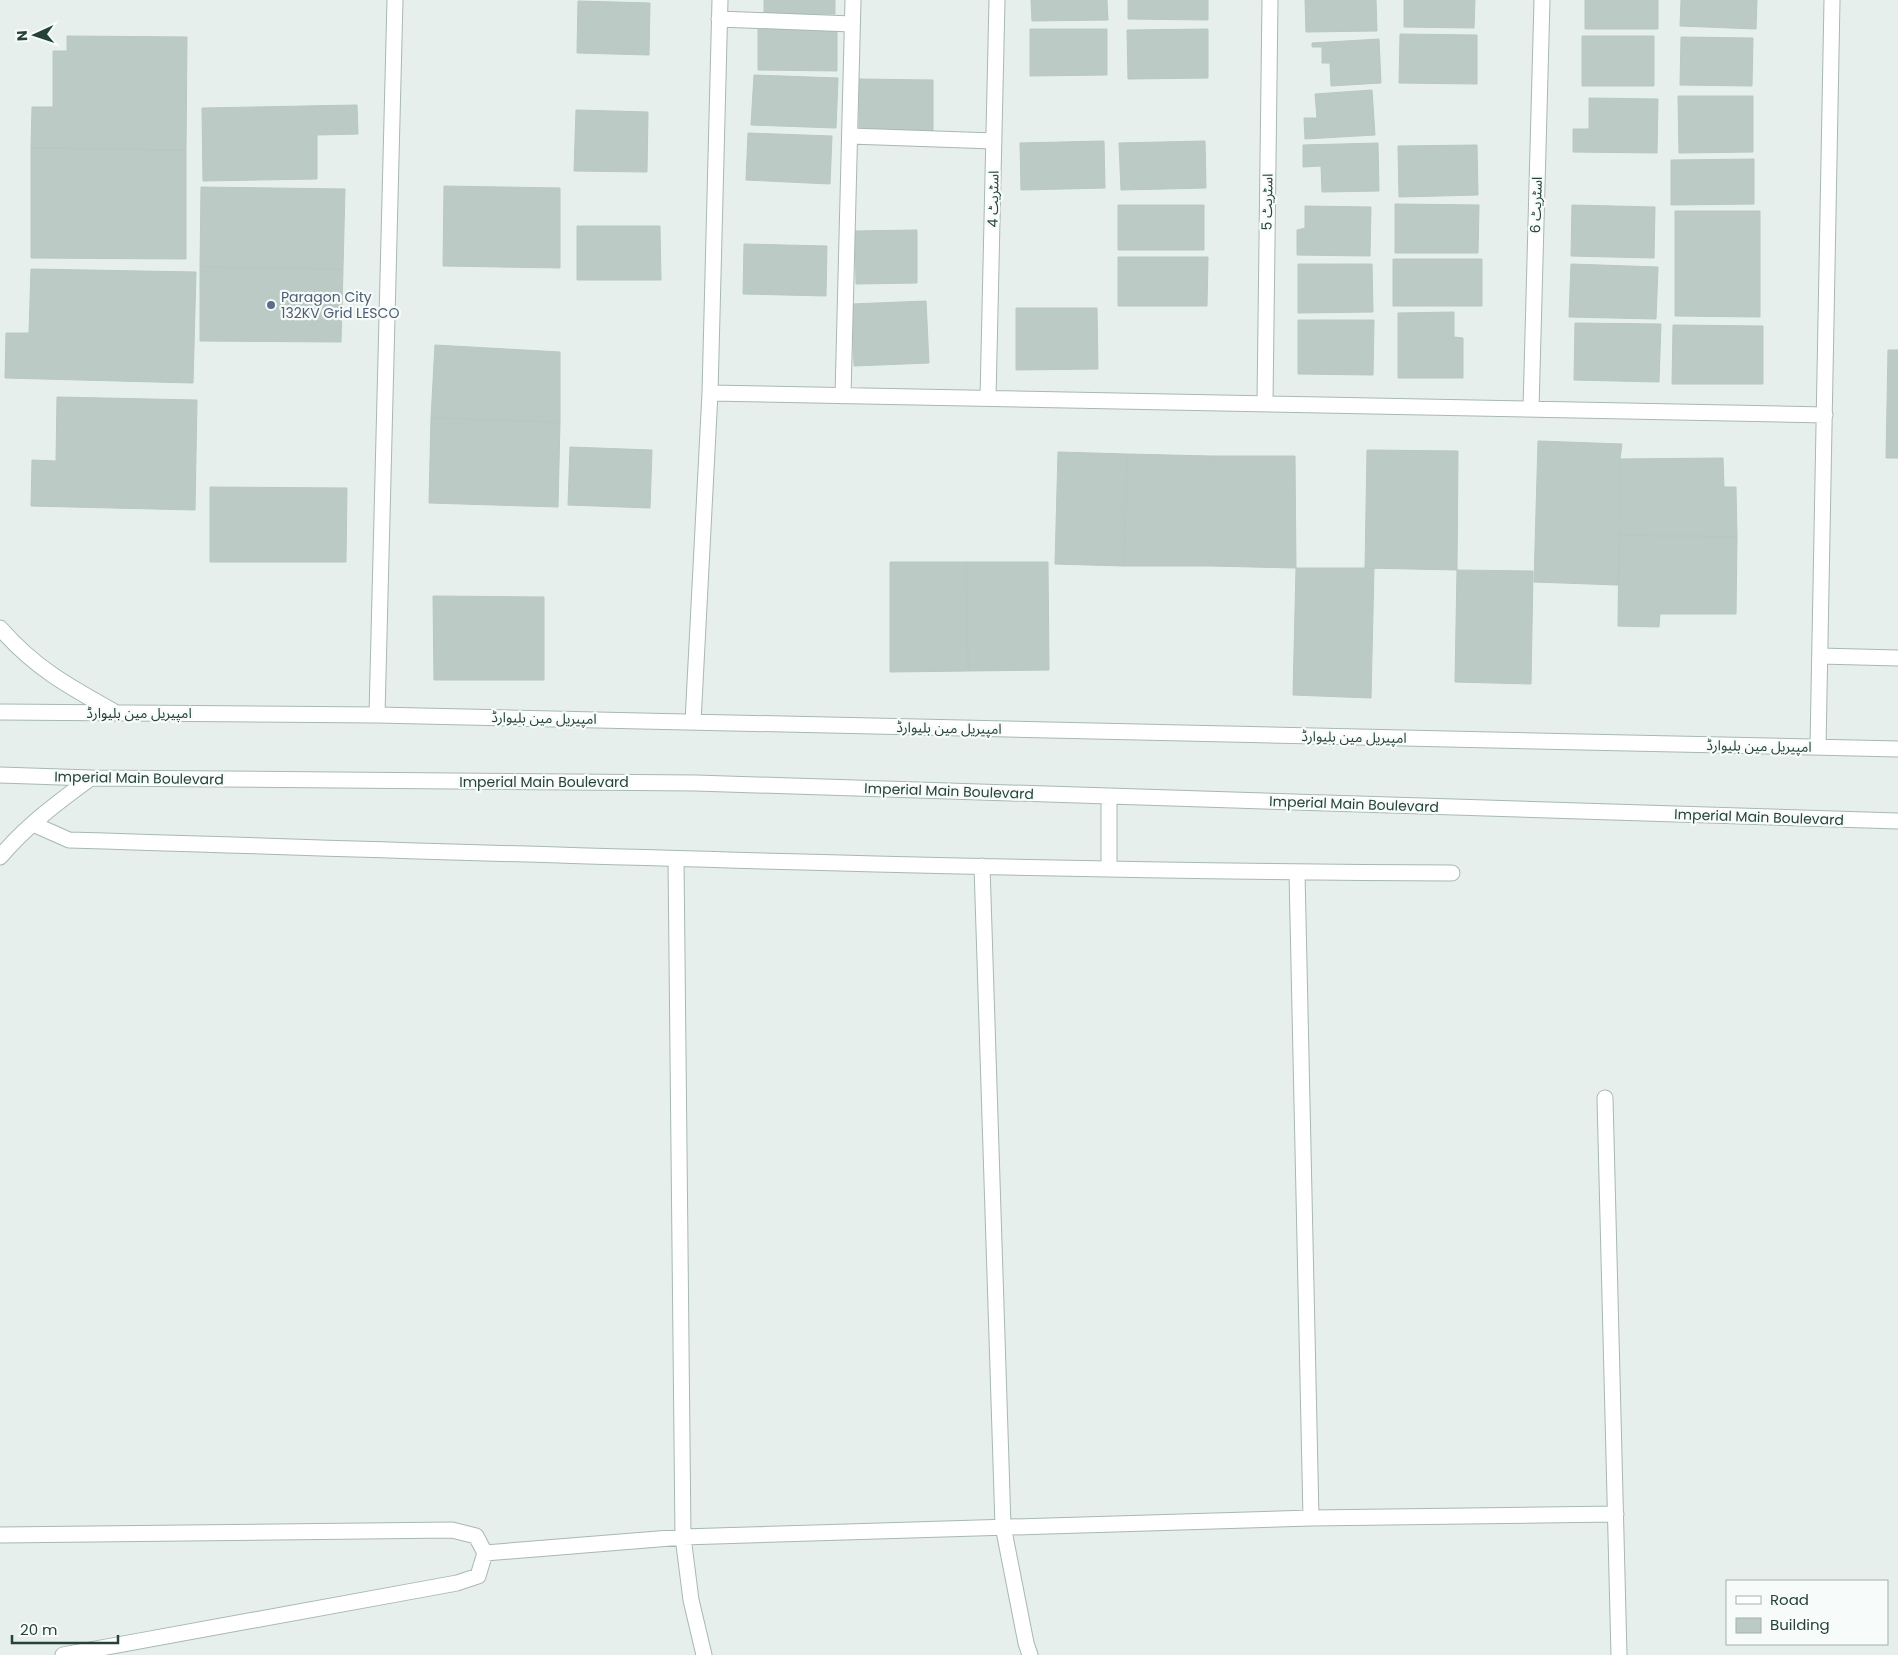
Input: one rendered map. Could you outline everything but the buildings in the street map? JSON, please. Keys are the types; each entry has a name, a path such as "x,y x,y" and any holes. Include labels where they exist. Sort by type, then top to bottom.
{"street":[{"path":"377,715 395,0"},
{"path":"693,722 710,393 720,0"},
{"path":"843,396 853,0"},
{"name":"اسٹریٹ 4","path":"988,398 997,0"},
{"name":"اسٹریٹ 5","path":"1265,403 1270,0"},
{"name":"اسٹریٹ 6","path":"1531,409 1542,0"},
{"path":"1818,747 1832,0"},
{"path":"719,19 852,24"},
{"path":"850,136 994,141"},
{"path":"710,393 1825,415"},
{"path":"0,628 17,647 47,673 115,712"},
{"path":"1820,656 1898,658"},
{"name":"امپیریل مین بلیوارڈ","path":"0,712 377,715 1898,749"},
{"name":"Imperial Main Boulevard","path":"0,775 91,778 696,783 1898,822"},
{"path":"0,858 33,824 91,778"},
{"path":"1109,796 1109,868"},
{"path":"33,824 69,840 676,859 1297,872 1452,873"},
{"path":"676,859 683,1537 691,1600 704,1655"},
{"path":"982,866 1003,1526 1030,1655"},
{"path":"1297,872 1312,1518"},
{"path":"1604,1098 1619,1655"},
{"path":"485,1553 683,1537 1312,1518 1616,1514"},
{"path":"0,1535 452,1530 476,1536 485,1553 478,1576 457,1583 63,1655"}],"place":[{"name":"Paragon City 132KV Grid LESCO","path":"271,305"}]}
